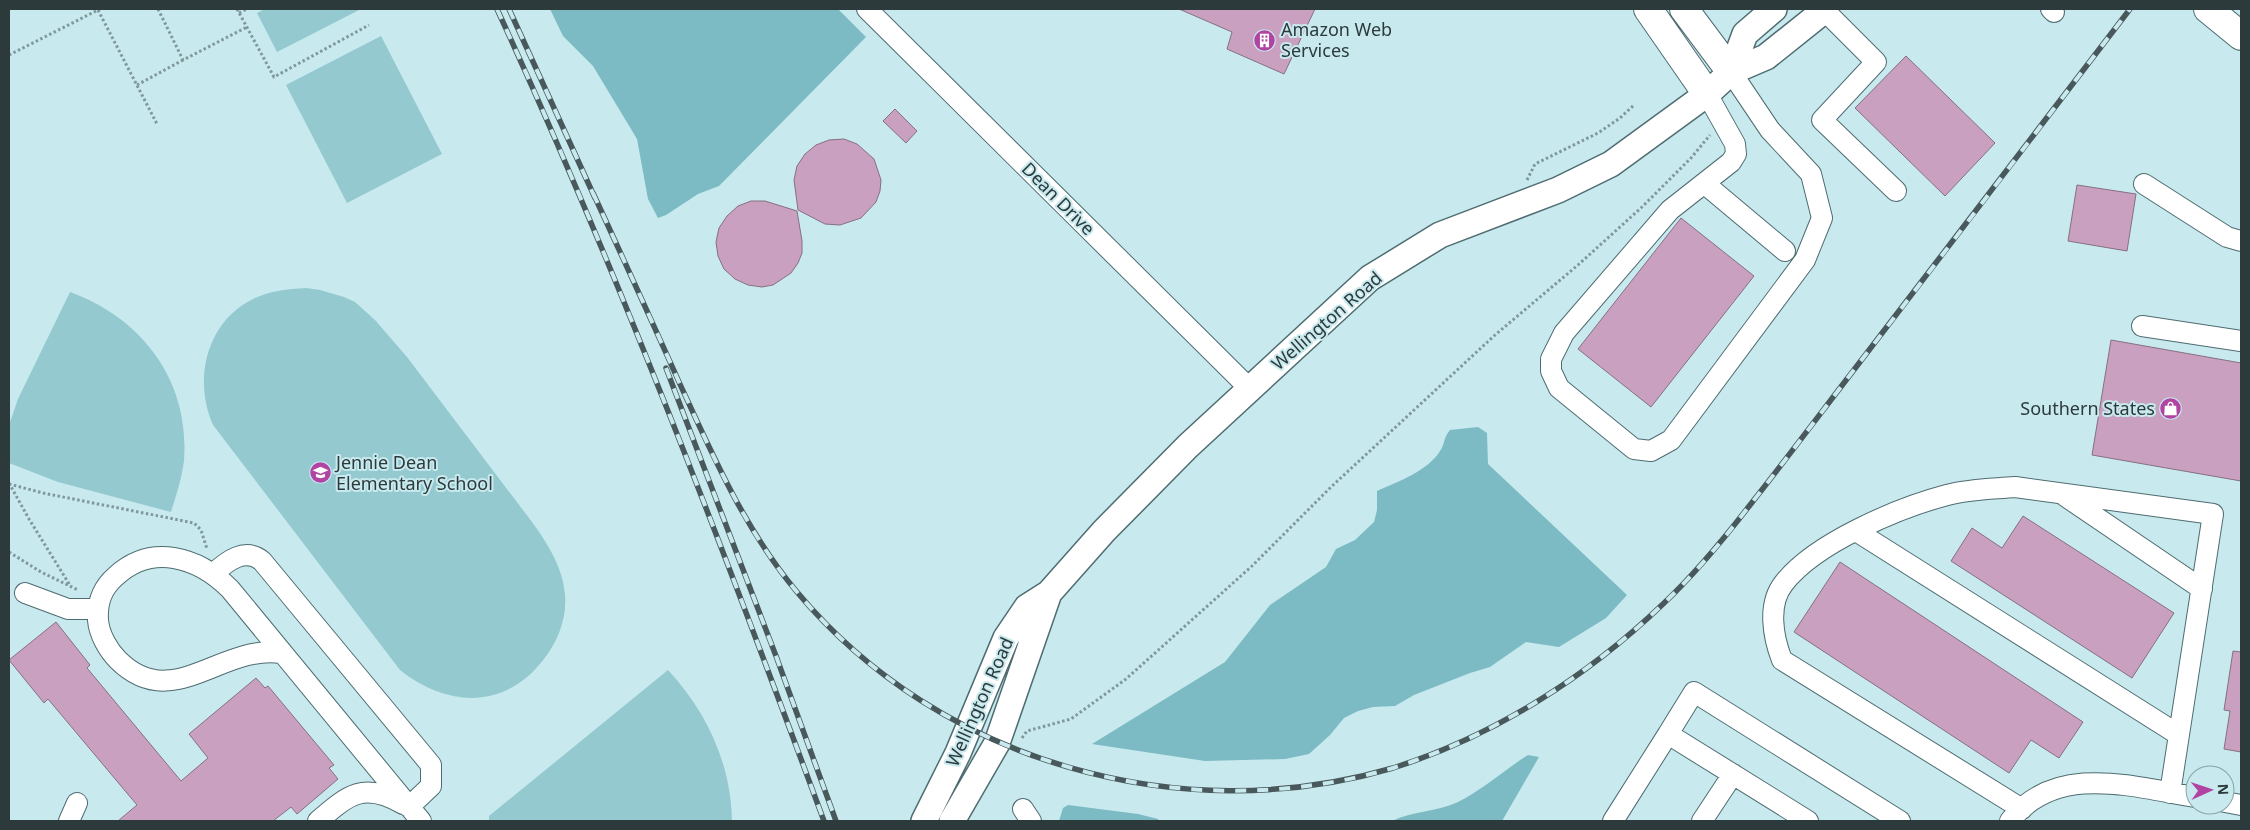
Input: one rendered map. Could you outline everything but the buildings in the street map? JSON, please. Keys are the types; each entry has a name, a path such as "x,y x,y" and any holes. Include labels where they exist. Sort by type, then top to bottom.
{"highway":[{"path":"1648,9 1707,94"},
{"path":"1684,9 1731,72"},
{"path":"2208,9 2241,36"}],"main road":[{"name":"Wellington Road","path":"1731,72 1745,34 1774,9"},
{"name":"Wellington Road","path":"924,821 958,753 1006,638 1027,607 1049,593 1104,531 1188,446 1370,278 1440,235 1558,190 1611,164 1707,94 1731,72 1766,57 1825,10"},
{"name":"Wellington Road","path":"952,821 997,743 1049,593"}],"street":[{"name":"Dean Drive","path":"867,9 1250,389"},
{"path":"1825,10 1876,62 1822,120 1896,191"},
{"path":"1707,94 1735,144 1736,154 1731,162 1670,210 1564,333 1550,360 1550,371 1559,388 1634,449 1651,450 1671,440 1805,260 1822,218 1811,174 1770,130 1731,72"},
{"path":"1705,184 1785,251"},
{"path":"2144,184 2227,237 2241,241"},
{"path":"2142,326 2241,341"},
{"path":"2170,793 2213,514 2015,488 1986,489 1948,495 1892,514 1856,532 1810,558 1783,584 1774,607 1773,621 1774,642 1782,660 2016,815 2034,798 2055,788 2078,783 2101,783 2185,796"},
{"path":"2061,494 2202,589"},
{"path":"1856,532 2179,735"},
{"path":"213,574 234,558 252,555 262,561 431,765 432,786 415,814"},
{"path":"281,653 271,651 248,654 194,676 175,680 147,678 126,668 113,656 98,625 98,605 110,581 122,570 147,559 177,559 194,563 213,574 230,589 415,814"},
{"path":"25,593 68,610 98,605"},
{"path":"1613,821 1694,692 1900,821"},
{"path":"1668,734 1808,821"},
{"path":"1702,821 1732,774"},
{"path":"318,821 340,802 365,792 386,794 415,814"}],"path":[{"path":"9,55 99,9 157,124"},
{"path":"158,9 184,60"},
{"path":"246,9 238,11 274,77 369,25"},
{"path":"137,85 247,27"},
{"path":"1514,207 1535,164 1598,133 1620,118 1634,104"},
{"path":"1022,739 1027,732 1070,720 1126,679 1252,566 1331,486 1495,335 1578,265 1642,207 1691,158 1722,120"},
{"path":"9,483 43,493 194,523 204,536 213,574"},
{"path":"9,483 71,587"},
{"path":"9,552 41,572 71,587 98,605"}],"shaded area":[{"path":"265,9 361,9 277,52 257,13"},
{"path":"550,9 838,9 866,37 719,186 698,194 666,215 658,218 648,199 637,139 593,66 563,36"},
{"path":"381,36 442,154 347,203 286,85"},
{"path":"306,288 320,290 355,302 375,320 407,357 532,522 554,557 564,585 565,612 563,621 553,645 544,659 529,676 512,688 494,695 475,698 456,697 418,683 400,670 213,425 207,408 204,390 204,371 214,337 224,322 237,309 259,296 279,291"},
{"path":"70,292 96,303 119,318 139,336 156,356 170,379 179,404 184,431 183,467 171,512 58,482 9,463 9,425 18,399"},
{"path":"1478,427 1487,433 1488,464 1627,595 1606,618 1559,647 1526,642 1490,667 1414,695 1395,706 1373,707 1358,711 1344,718 1330,735 1309,754 1285,759 1205,761 1092,744 1225,662 1270,605 1326,567 1336,549 1355,540 1374,522 1377,510 1377,491 1403,480 1428,464 1440,451 1450,430"},
{"path":"668,670 694,703 714,740 722,759 727,779 732,821 489,821 489,816"},
{"path":"1528,755 1539,757 1502,821 1392,821 1458,802"},
{"path":"1068,805 1138,814 1158,819 1159,821 1059,821 1063,808"}],"railway":[{"path":"497,9 542,109 627,310 708,514 824,821"},
{"path":"509,9 595,198"},
{"path":"593,193 731,492 778,568 797,592 855,651 921,700 993,739 1069,767 1149,785 1231,791 1312,785 1393,768 1430,755 1503,721 1571,680 1634,631 1675,593 1740,518 2130,9"},
{"path":"666,368 776,656 836,821"}],"place":[{"name":"Amazon Web Services","path":"1265,40"},
{"name":"Southern States","path":"2171,409"},
{"name":"Jennie Dean Elementary School","path":"320,473"}]}
